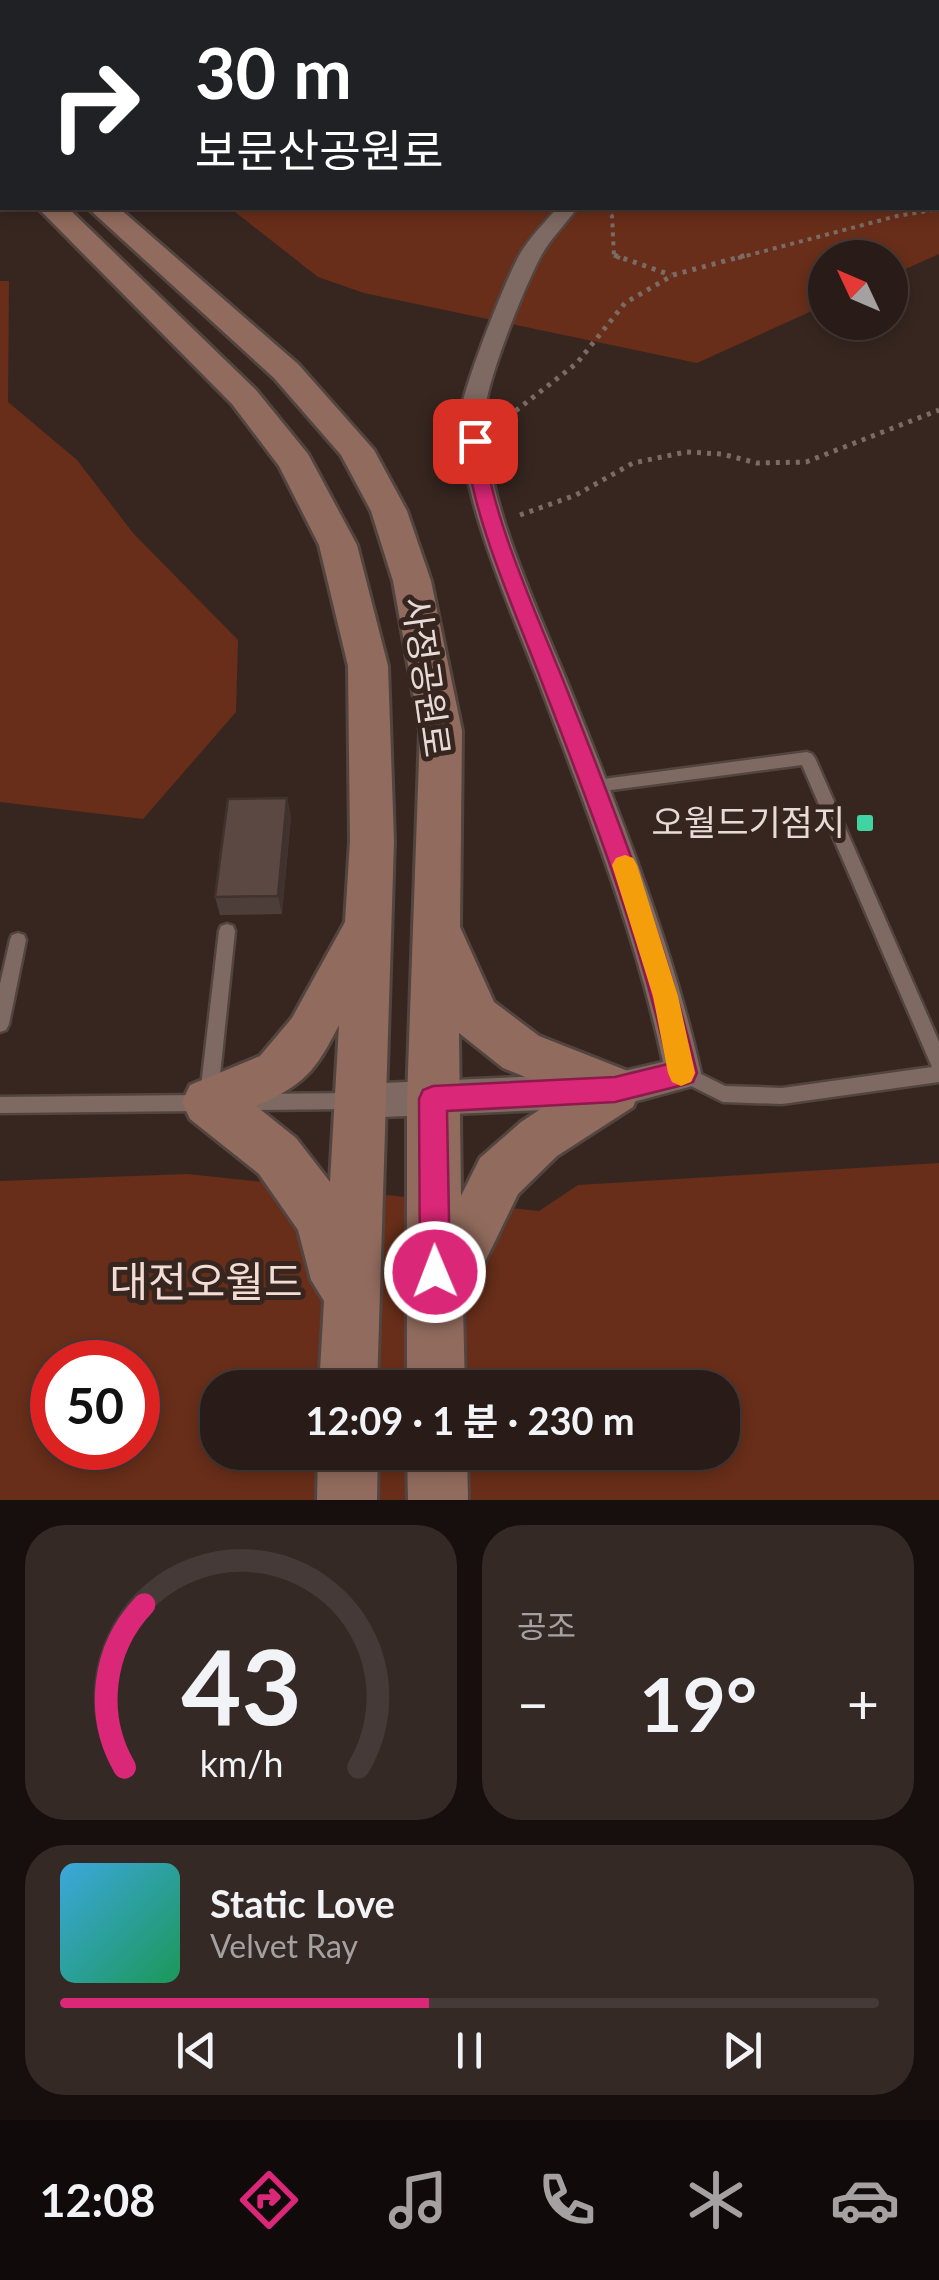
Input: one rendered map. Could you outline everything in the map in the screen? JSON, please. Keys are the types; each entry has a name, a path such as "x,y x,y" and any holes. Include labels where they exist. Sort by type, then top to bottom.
{"main road":[{"name":"사정공원로","path":"54,210 244,398 294,462 338,545 368,666 372,841 348,1370"},
{"name":"사정공원로","path":"104,210 286,371 356,450 389,511 412,581 441,731 433,1099 436,1370"},
{"path":"436,922 476,1017 520,1052 615,1090"},
{"path":"208,1102 278,1072 309,1034 368,923"},
{"path":"435,1306 499,1176 539,1139 615,1090"},
{"path":"208,1102 269,1144 316,1208 335,1256 348,1327"},
{"path":"347,1500 348,1470"},
{"path":"437,1470 438,1500"}],"street":[{"path":"360,1100 615,1090 683,1073 660,979 596,786 512,576 476,462 473,409 494,346 531,253 565,210"}],"lane":[{"path":"596,786 807,758 939,1062"},
{"path":"208,1102 227,931"},
{"path":"0,1024 18,940"},
{"path":"683,1073 724,1094 782,1096 939,1074"},
{"path":"0,1105 360,1100"}],"path":[{"path":"607,210 612,216 614,256 672,275"},
{"path":"475,441 577,363 625,303 672,275 933,210"},
{"path":"495,524 576,495 632,462 686,452 722,454 757,462 806,462 939,410"}],"green space":[{"path":"233,210 939,210 939,254 908,268 908,240 808,240 808,313 697,363 364,293 318,277"},
{"path":"0,281 9,281 8,402 77,460 133,533 238,640 236,712 143,819 0,802"},
{"name":"대전오월드","path":"939,1163 939,1500 0,1500 0,1181 187,1174 539,1211 578,1185"}],"building":[{"path":"287,798 278,896 215,897 228,799"}],"slow traffic":[{"path":"625,865 666,996 681,1073"}],"place":[{"name":"오월드기점지","path":"865,823"}],"route":[{"path":"435,1272 433,1099 615,1090 683,1073 666,996 628,874 512,576 476,462 475,441"}]}
